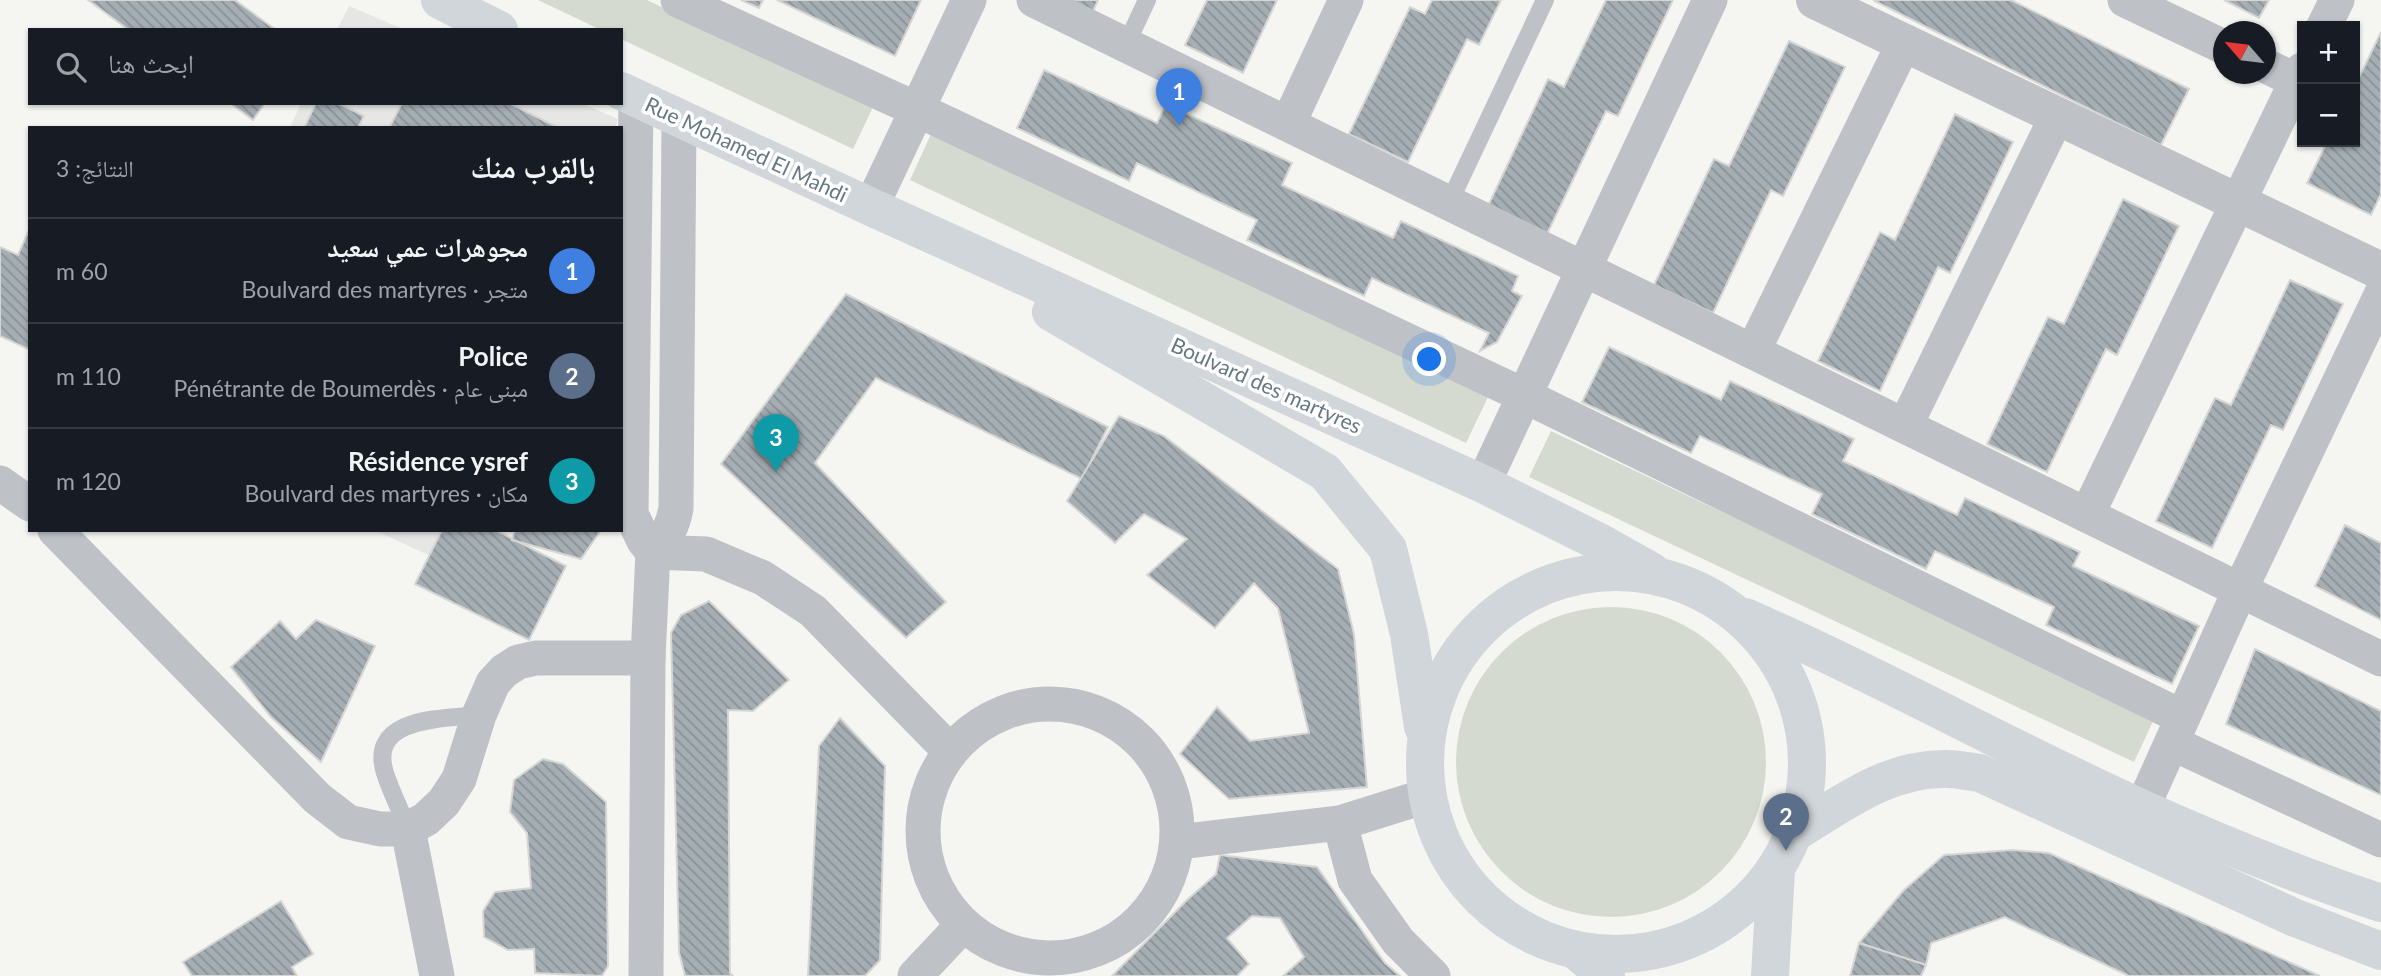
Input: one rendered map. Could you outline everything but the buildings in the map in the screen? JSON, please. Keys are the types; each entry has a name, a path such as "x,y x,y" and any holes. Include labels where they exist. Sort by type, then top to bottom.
{"main road":[{"path":"440,0 495,28"},
{"name":"Rue Mohamed El Mahdi","path":"629,95 871,207"},
{"path":"871,207 1325,472 1388,549 1409,634 1425,737 1426,796 1444,851 1478,898 1524,933 1592,964 1689,941 1738,912 1776,870 1801,813 1808,751 1794,691 1762,638 1715,597 1656,574 1593,572 1533,589 1481,626 1443,677 1425,737"},
{"name":"Boulvard des martyres","path":"871,207 1483,484 1601,543 1656,574"},
{"path":"1731,611 1808,644 2135,825 2292,917 2381,951"},
{"path":"1791,835 1856,794 1885,780 1916,771 1948,769 1980,773 2381,903"},
{"path":"1770,976 1776,870"}],"street":[{"path":"678,0 918,110 1524,396 2177,730 2381,840"},
{"path":"871,207 969,0"},
{"path":"1034,0 2381,659"},
{"path":"1288,124 1346,0"},
{"path":"1483,484 1710,0"},
{"path":"1815,0 2381,271"},
{"path":"2125,0 2213,42"},
{"path":"2326,21 2337,0"},
{"path":"1753,351 1905,43"},
{"path":"2276,69 2297,74"},
{"path":"2087,515 2297,81"},
{"path":"629,95 631,514 643,541 653,552 706,554 763,578 813,611 950,751"},
{"path":"1905,426 2057,116"},
{"path":"646,976 648,658 653,552 673,525 676,508 680,119"},
{"path":"2135,825 2240,590 2381,295"},
{"path":"0,483 28,503"},
{"path":"57,532 317,798 348,822 380,830 408,829 426,819 444,802 459,779 479,715 493,683 504,671 518,662 536,658 648,658"},
{"path":"1029,704 1075,705 1119,722 1153,754 1174,795 1178,842 1165,888 1137,926 1096,952 1049,960 1002,951 962,926 933,887 921,841 927,793 950,751 985,720 1029,704"},
{"path":"1178,842 1340,823 1426,796"},
{"path":"1340,823 1355,880 1398,941 1433,976"},
{"path":"408,829 437,976"},
{"path":"915,976 962,926"}],"lane":[{"path":"1126,45 1147,0"},
{"path":"1449,203 1545,0"},
{"path":"408,829 384,772 384,748 390,737 410,723 479,715"}],"shaded area":[{"path":"538,0 647,0 873,107 853,149 623,40 623,28 597,28"},
{"path":"349,6 400,28 338,28"},
{"path":"300,105 586,105 618,119 616,126 291,126"},
{"path":"932,132 1489,395 1466,443 910,180"},
{"path":"1551,431 2155,717 2134,762 1529,477"},
{"path":"378,532 448,532 437,559"},
{"path":"1611,607 1656,613 1684,625 1721,652 1748,689 1760,717 1766,762 1760,807 1748,835 1721,872 1684,899 1656,911 1611,917 1566,911 1538,899 1501,872 1474,835 1462,807 1456,762 1462,717 1474,689 1501,652 1538,625 1566,613"}],"place":[{"name":"مجوهرات عمي سعيد","path":"1179,126"},
{"name":"Résidence ysref","path":"776,472"},
{"name":"Police","path":"1786,851"}]}
